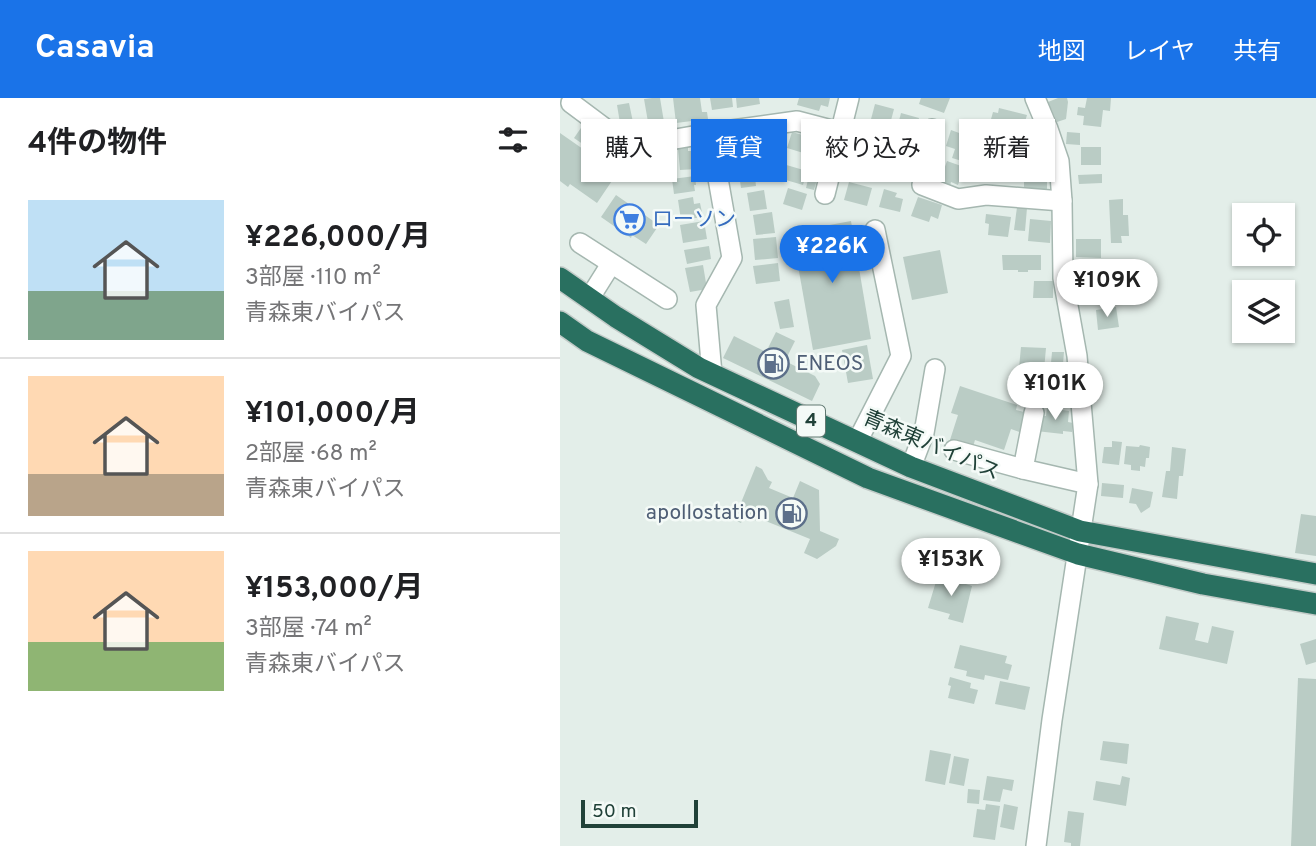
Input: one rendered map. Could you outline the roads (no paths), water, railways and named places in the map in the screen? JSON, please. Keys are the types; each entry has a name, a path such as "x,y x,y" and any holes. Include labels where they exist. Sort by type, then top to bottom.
{"highway":[{"name":"青森東バイパス","path":"560,278 628,324 712,374 911,467 1080,531 1316,575"},
{"name":"4","path":"560,322 587,341 868,478 1078,554 1203,584 1316,604"}],"street":[{"path":"843,119 849,98"},
{"path":"1035,98 1059,161 1063,278 1077,356 1088,484 1036,846"},
{"path":"568,104 630,147 691,136"},
{"path":"712,374 706,305 732,258 719,182"},
{"path":"825,194 828,182"},
{"path":"923,182 922,185 958,199 986,195 1062,201"},
{"path":"857,442 901,356 875,230"},
{"path":"579,243 667,299"},
{"path":"589,299 611,264"},
{"path":"911,467 925,433 935,369"},
{"path":"1023,469 1034,413"},
{"path":"954,450 1088,484"}],"place":[{"name":"ローソン","path":"629,220"},
{"name":"ENEOS","path":"773,364"},
{"name":"apollostation","path":"791,513"}]}
